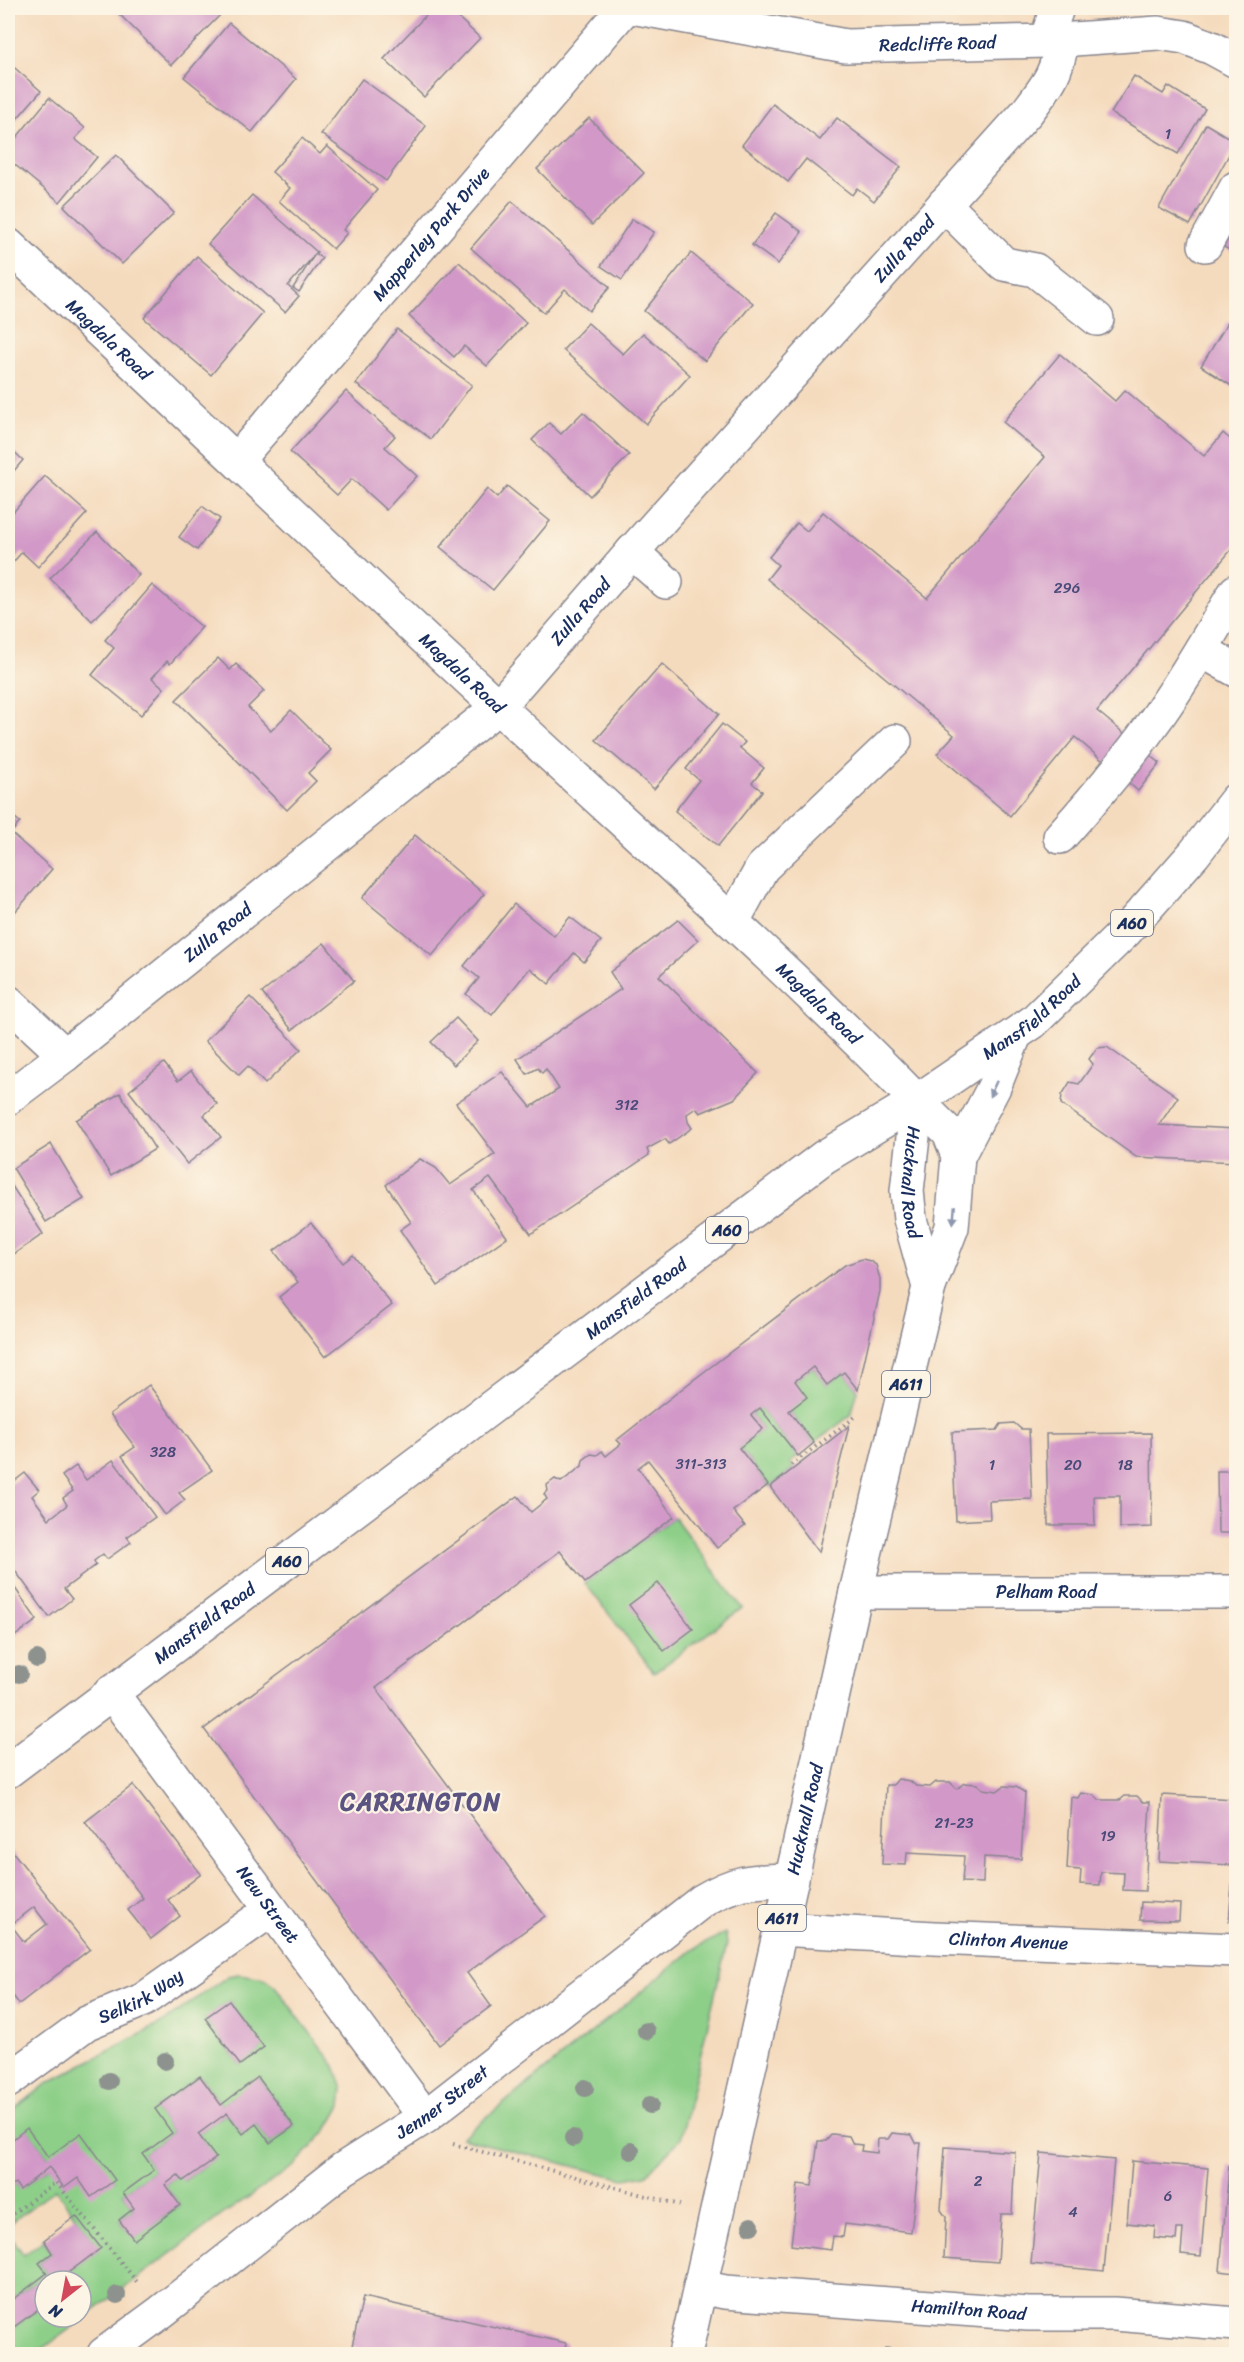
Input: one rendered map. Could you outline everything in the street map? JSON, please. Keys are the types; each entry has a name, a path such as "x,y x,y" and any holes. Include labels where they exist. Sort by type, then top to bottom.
{"main road":[{"name":"Mapperley Park Drive","path":"237,460 625,8"},
{"name":"Zulla Road","path":"8,1098 65,1055 498,707 632,552 1027,112 1051,81 1058,65 1054,40 1056,8"},
{"name":"Redcliffe Road","path":"657,9 846,46 1054,40 1158,33 1184,37 1236,61"},
{"path":"1205,245 1236,189"},
{"path":"944,204 1004,264 1035,270 1097,319"},
{"name":"Magdala Road","path":"8,245 498,707 663,860 733,921 917,1101"},
{"path":"632,552 666,582"},
{"path":"1060,837 1114,775 1154,721 1201,650 1236,591"},
{"path":"1201,650 1236,670"},
{"path":"733,921 762,868 895,741"},
{"name":"Mansfield Road","path":"8,1770 806,1170 917,1101 1033,1022 1125,932 1194,854 1236,800"},
{"path":"8,1002 65,1055"},
{"path":"958,1156 994,1087 1015,1035"},
{"name":"Hucknall Road","path":"685,2355 856,1593 929,1287 952,1227 958,1156 950,1133 917,1101"},
{"name":"Hucknall Road","path":"917,1101 907,1191 910,1219 929,1287"},
{"name":"Pelham Road","path":"856,1593 1236,1592"},
{"name":"New Street","path":"111,1692 271,1910 415,2124"},
{"name":"Jenner Street","path":"104,2355 343,2169 415,2124 702,1901 734,1884 758,1880 792,1880"},
{"name":"Selkirk Way","path":"8,2081 87,2024 143,2000 271,1910"},
{"name":"Clinton Avenue","path":"779,1929 1236,1950"},
{"name":"Hamilton Road","path":"700,2287 725,2292 1028,2314 1114,2314 1236,2324"}],"path":[{"path":"791,1465 860,1414"},
{"path":"415,2124 716,2214"},
{"path":"8,2217 56,2182 162,2312"}],"green space":[{"path":"813,1367 827,1385 844,1372 858,1390 851,1415 814,1443 789,1411 795,1381"},
{"path":"760,1408 798,1456 790,1462 794,1468 770,1487 739,1448 763,1429 751,1415"},
{"path":"674,1517 742,1608 654,1673 585,1583"},
{"path":"725,1933 727,1943 681,2138 646,2175 624,2179 461,2138 694,1949"},
{"path":"239,1974 264,1978 275,1986 335,2066 343,2089 341,2106 327,2130 294,2166 222,2215 93,2311 93,2269 73,2269 100,2248 55,2189 8,2225 8,2188 15,2183 20,2189 49,2167 78,2178 115,2180 48,2157 27,2129 8,2143 8,2114 48,2083 162,2023 228,1976","holes":["229,2001 263,2047 240,2065 205,2019","200,2076 221,2105 259,2078 294,2126 270,2143 256,2124 243,2134 227,2113 198,2134 215,2158 184,2181 178,2175 165,2185 180,2205 134,2239 119,2220 134,2208 123,2193 154,2170 143,2154 172,2133 155,2109"]},
{"path":"8,2233 24,2255 44,2240 52,2253 39,2263 44,2269 33,2269 33,2284 8,2303"},
{"path":"33,2313 33,2329 69,2329 36,2354 8,2354 8,2318 14,2327"}],"building":[{"path":"124,8 213,8 220,15 171,65 118,13"},
{"path":"433,8 448,8 480,38 424,97 384,59"},
{"path":"229,23 296,79 252,132 184,77"},
{"path":"8,62 41,91 8,129"},
{"path":"1134,76 1163,94 1168,86 1205,109 1178,154 1111,113"},
{"path":"362,79 426,126 386,181 321,134"},
{"path":"49,98 85,128 75,139 97,157 60,202 8,159 8,148"},
{"path":"773,104 820,140 837,118 901,167 874,201 857,188 852,195 806,159 788,182 742,145"},
{"path":"589,118 644,173 592,225 537,169"},
{"path":"1206,124 1236,142 1190,225 1159,208"},
{"path":"302,138 320,154 327,146 377,190 343,230 347,233 333,249 279,201 290,188 272,172"},
{"path":"116,155 174,213 122,264 64,206"},
{"path":"252,195 317,252 288,286 299,296 285,312 208,244"},
{"path":"512,201 610,287 589,311 565,289 544,313 471,248"},
{"path":"776,213 802,232 778,264 752,245"},
{"path":"632,219 654,232 622,280 601,266"},
{"path":"1236,225 1236,254 1224,247"},
{"path":"691,253 753,303 705,361 644,311"},
{"path":"315,254 322,258 299,292 293,288"},
{"path":"197,256 263,313 211,375 144,318"},
{"path":"459,262 526,323 487,366 464,346 454,357 409,316"},
{"path":"1228,322 1236,327 1236,389 1201,366"},
{"path":"588,323 623,354 643,333 690,375 646,424 563,350"},
{"path":"397,329 472,385 431,439 356,384"},
{"path":"1060,354 1115,401 1125,390 1204,456 1223,433 1236,444 1236,544 1097,711 1160,763 1138,791 1075,737 1010,816 937,754 954,735 767,579 778,565 769,557 797,523 807,531 823,512 927,598 1045,457 1003,422"},
{"path":"346,391 395,436 385,447 417,476 386,510 352,479 337,495 290,452"},
{"path":"583,412 629,455 590,496 532,440 549,423 561,434"},
{"path":"8,446 23,460 8,478"},
{"path":"45,476 87,513 38,567 22,552 8,568 8,518"},
{"path":"507,486 550,521 493,590 440,547 487,489 497,498"},
{"path":"202,506 220,519 197,550 179,537"},
{"path":"97,532 139,575 92,621 50,578"},
{"path":"152,585 202,627 170,664 167,661 152,678 164,688 141,715 92,675 114,648 105,640"},
{"path":"218,658 230,670 236,664 264,691 248,707 271,731 291,710 331,750 308,773 316,781 287,810 176,700"},
{"path":"662,664 719,714 654,789 596,740"},
{"path":"722,724 745,742 740,748 764,768 752,783 762,791 718,846 675,811 699,780 686,769"},
{"path":"8,812 20,822 11,833 52,869 8,920"},
{"path":"415,835 484,894 432,956 362,898"},
{"path":"514,904 554,936 570,917 601,941 584,962 574,953 549,984 530,968 492,1015 466,994 479,978 464,966"},
{"path":"678,920 698,940 659,976 758,1073 734,1099 700,1113 696,1108 687,1114 692,1128 669,1144 665,1139 647,1149 649,1155 531,1234 490,1178 473,1190 507,1237 438,1286 400,1230 411,1222 386,1185 420,1159 436,1168 450,1185 495,1154 456,1103 502,1072 531,1107 559,1089 546,1069 542,1073 538,1068 527,1074 517,1059 621,989 610,972"},
{"path":"324,943 354,981 292,1030 262,993"},
{"path":"250,997 301,1049 265,1084 248,1066 239,1075 205,1041"},
{"path":"456,1018 478,1041 454,1065 431,1042"},
{"path":"1107,1047 1178,1097 1159,1125 1236,1129 1236,1162 1136,1157 1061,1104 1062,1095 1070,1082 1079,1084 1093,1064 1089,1059 1097,1048"},
{"path":"164,1063 178,1081 191,1071 217,1104 204,1115 221,1137 187,1164 129,1091"},
{"path":"120,1093 155,1149 111,1176 76,1120"},
{"path":"51,1144 84,1199 46,1222 13,1168"},
{"path":"8,1180 43,1234 8,1258"},
{"path":"311,1223 343,1263 353,1255 392,1305 325,1357 279,1297 298,1282 274,1251"},
{"path":"862,1259 876,1265 880,1279 880,1291 858,1390 844,1372 827,1385 813,1367 795,1381 807,1397 789,1411 814,1443 798,1456 760,1408 751,1415 763,1429 739,1448 768,1485 733,1511 745,1526 717,1548 648,1460 638,1468 674,1517 585,1583 560,1551 376,1688 545,1916 467,1973 491,2006 439,2045 204,1729 518,1496 531,1512 547,1499 544,1494 548,1491 547,1485 555,1479 561,1482 582,1466 583,1460 591,1454 597,1455 602,1451 606,1456 621,1444 617,1440 688,1384 845,1265"},
{"path":"149,1385 212,1470 179,1493 185,1500 165,1515 122,1456 135,1447 110,1414"},
{"path":"1014,1423 1021,1429 1029,1429 1032,1499 989,1501 990,1519 956,1521 952,1432 997,1430 1001,1424"},
{"path":"849,1426 836,1478 819,1552 770,1487"},
{"path":"1151,1433 1152,1527 1120,1528 1120,1496 1094,1496 1095,1525 1048,1525 1046,1434"},
{"path":"113,1460 155,1517 127,1537 131,1542 107,1559 103,1554 94,1561 96,1565 64,1589 72,1599 49,1617 8,1561 8,1486 25,1473 39,1490 32,1496 49,1519 67,1505 63,1498 73,1491 62,1476 76,1466 86,1480"},
{"path":"1217,1471 1236,1471 1236,1533 1218,1533"},
{"path":"8,1578 37,1620 8,1641"},
{"path":"658,1583 693,1629 664,1651 629,1605"},
{"path":"898,1779 910,1781 916,1786 930,1787 936,1782 950,1782 957,1789 964,1783 977,1784 983,1789 997,1791 1004,1786 1016,1787 1025,1793 1021,1859 984,1857 983,1883 962,1882 964,1856 907,1853 906,1865 882,1864 886,1785 893,1785"},
{"path":"133,1785 201,1874 168,1900 180,1916 151,1939 128,1910 143,1898 85,1822"},
{"path":"1081,1793 1094,1795 1099,1800 1120,1800 1125,1796 1137,1796 1143,1802 1150,1802 1145,1891 1123,1890 1124,1873 1101,1872 1100,1885 1080,1884 1081,1870 1067,1869 1071,1797 1078,1798"},
{"path":"1162,1795 1235,1799 1232,1865 1159,1861"},
{"path":"12,1851 90,1949 19,2004 8,1989 8,1854","holes":["34,1907 47,1924 24,1942 11,1925"]},
{"path":"1233,1873 1236,1873 1236,1921 1229,1921"},
{"path":"1141,1902 1180,1904 1179,1921 1140,1920"},
{"path":"229,2001 264,2047 240,2065 205,2018"},
{"path":"200,2076 221,2105 258,2077 294,2126 270,2143 256,2124 243,2134 227,2113 198,2134 216,2158 183,2181 178,2175 165,2185 180,2205 134,2240 119,2220 134,2208 123,2193 154,2170 143,2154 172,2133 155,2109"},
{"path":"27,2128 48,2157 81,2133 115,2180 91,2197 78,2178 64,2188 49,2167 20,2190 15,2183 8,2188 8,2143"},
{"path":"892,2133 912,2135 916,2143 921,2143 911,2232 845,2224 843,2237 833,2236 831,2250 791,2245 798,2184 812,2186 818,2141 826,2141 832,2134 849,2136 853,2144 862,2145 861,2151 877,2153 878,2139 888,2139"},
{"path":"945,2147 1015,2152 1012,2214 1001,2214 998,2262 944,2258 946,2217 941,2210"},
{"path":"1041,2153 1114,2160 1104,2271 1031,2264"},
{"path":"1132,2161 1208,2168 1201,2256 1181,2254 1183,2229 1177,2229 1176,2240 1154,2238 1155,2226 1127,2223"},
{"path":"1229,2166 1236,2166 1236,2273 1220,2271"},
{"path":"76,2216 101,2248 73,2269 44,2269 39,2263 52,2253 44,2240"},
{"path":"33,2284 33,2313 14,2327 8,2318 8,2303"},
{"path":"363,2297 566,2343 564,2354 357,2354 359,2348 352,2346"},
{"path":"885,2348 940,2353 940,2354 884,2354"}],"district":[{"name":"CARRINGTON","path":"421,1802"}]}
